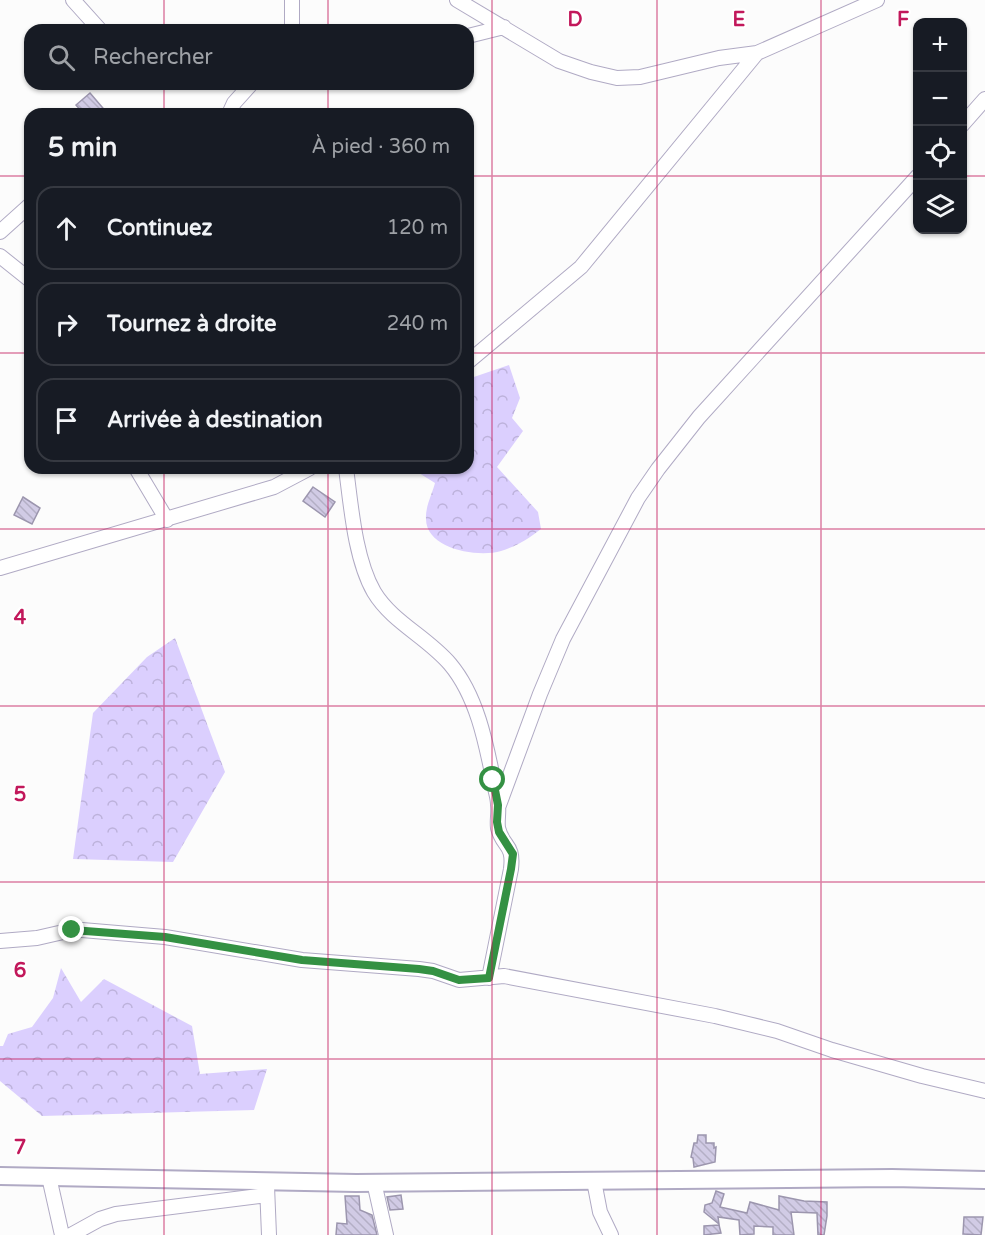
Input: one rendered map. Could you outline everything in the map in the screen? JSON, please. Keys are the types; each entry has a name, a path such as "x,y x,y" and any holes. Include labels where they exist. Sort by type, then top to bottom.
{"street":[{"path":"74,0 95,24"},
{"path":"292,0 292,24"},
{"path":"457,0 559,61 617,78 640,77 719,58 757,52 877,0"},
{"path":"474,34 504,27"},
{"path":"474,357 581,267 757,52"},
{"path":"231,108 246,90"},
{"path":"967,120 985,99"},
{"path":"498,805 563,639 638,498 699,417 914,180"},
{"path":"0,232 24,210"},
{"path":"0,256 24,275"},
{"path":"140,474 167,520"},
{"path":"0,568 274,488 299,474"},
{"path":"347,474 363,566 374,592 388,610 422,637 450,664 469,694 489,756 498,805 499,832 513,854 489,978"},
{"path":"0,941 37,938 82,930 165,937 302,960 419,969 459,980 504,976 744,1022 922,1076 985,1091"},
{"path":"0,1176 267,1188 374,1182 892,1178 985,1180"},
{"path":"50,1177 62,1235"},
{"path":"594,1181 600,1212 611,1235"},
{"path":"374,1182 386,1235"},
{"path":"71,1235 100,1219 116,1214 267,1188"},
{"path":"267,1188 269,1235"}],"green space":[{"path":"509,365 520,398 512,418 523,431 497,467 538,512 541,529 512,547 491,553 455,549 434,538 428,529 426,519 435,483 421,474 474,474 474,377"},
{"path":"175,638 225,772 173,862 73,859 93,713 147,657"},
{"path":"61,968 81,1002 104,979 192,1026 200,1074 267,1069 254,1110 42,1116 0,1081 0,1046 3,1046 8,1034 32,1027 53,998"}],"building":[{"path":"90,93 103,108 79,108 76,105"},
{"path":"313,487 335,502 325,517 303,501"},
{"path":"23,497 40,508 32,524 14,515"},
{"path":"698,1135 706,1135 706,1143 714,1143 715,1162 694,1167 691,1157"},
{"path":"716,1191 724,1194 720,1207 747,1213 750,1202 779,1210 779,1196 804,1201 827,1202 824,1235 818,1235 817,1213 791,1212 794,1235 773,1235 773,1227 754,1226 754,1234 740,1235 739,1220 718,1217 719,1224 704,1212 705,1205 712,1203"},
{"path":"401,1195 403,1209 390,1210 387,1197"},
{"path":"345,1196 359,1196 360,1210 372,1215 377,1235 336,1235 337,1223 347,1224"},
{"path":"964,1217 983,1217 981,1235 963,1234"},
{"path":"719,1225 721,1233 704,1235 704,1226"}],"route":[{"path":"72,930 165,937 302,960 419,969 459,980 489,978 513,854 499,832 498,805 493,780"}]}
